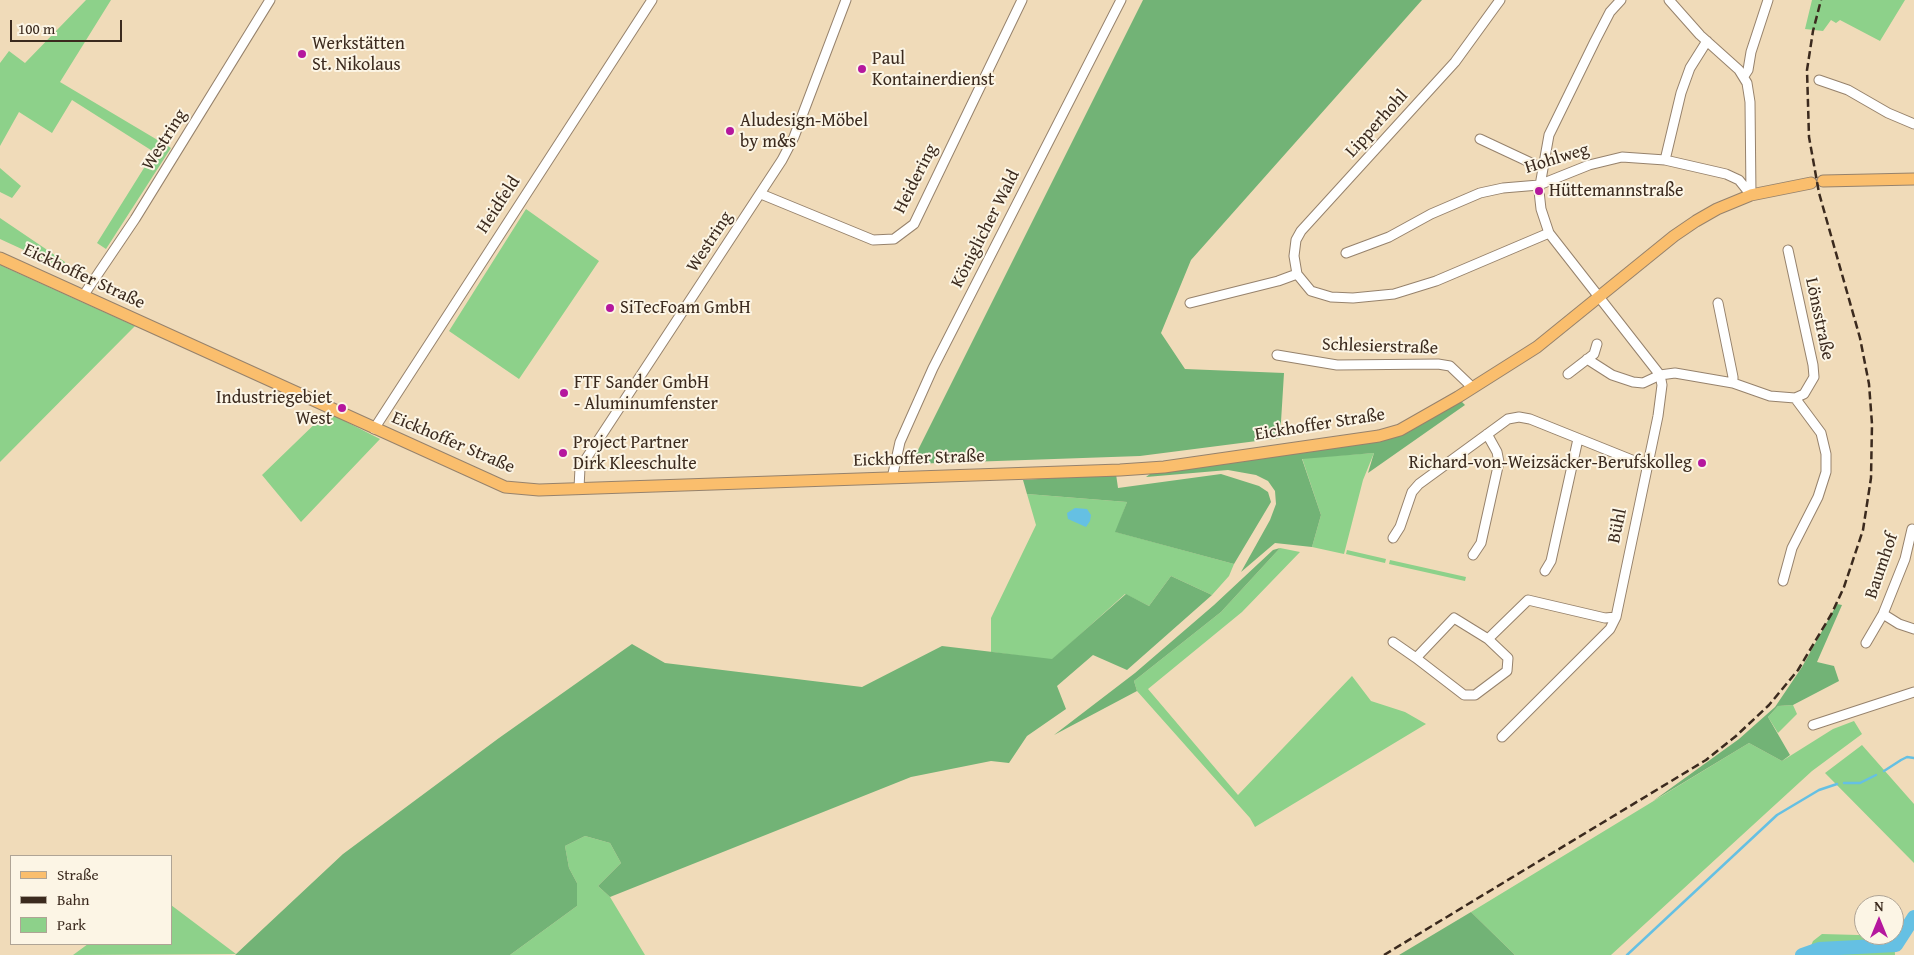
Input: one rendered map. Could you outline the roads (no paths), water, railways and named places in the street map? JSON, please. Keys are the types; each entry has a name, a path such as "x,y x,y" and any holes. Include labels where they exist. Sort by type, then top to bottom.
{"main road":[{"name":"Eickhoffer Straße","path":"0,258 374,429 505,486 529,490 1140,469 1379,436 1414,424 1537,347 1674,236 1717,209 1751,195 1817,182 1914,179"}],"street":[{"name":"Westring","path":"83,296 135,219 270,0"},
{"name":"Heidfeld","path":"374,429 652,0"},
{"name":"Westring","path":"579,488 580,468 761,194 794,136 846,0"},
{"name":"Heidering","path":"761,194 873,240 894,239 914,224 1022,0"},
{"name":"Königlicher Wald","path":"892,478 900,442 932,368 1121,0"},
{"name":"Lipperhohl","path":"1296,274 1294,256 1296,240 1301,231 1455,62 1500,0"},
{"path":"1621,0 1610,12 1549,135 1539,185 1541,209 1549,233 1660,375"},
{"path":"1669,0 1707,42 1744,76 1750,102 1751,195"},
{"path":"1744,76 1748,70 1751,52 1768,0"},
{"path":"1665,160 1684,84 1690,68 1707,42"},
{"path":"1819,80 1848,90 1888,113 1914,124"},
{"path":"1480,139 1542,168"},
{"name":"Hohlweg","path":"1346,253 1389,237 1431,214 1480,193 1503,188 1539,185 1589,165 1622,157 1665,160 1726,174 1739,180 1751,195"},
{"path":"1190,303 1278,281 1296,274 1311,291 1331,297 1353,298 1394,294 1436,281 1549,233"},
{"name":"Lönsstraße","path":"1788,250 1814,377 1804,394 1795,398"},
{"path":"1718,303 1734,377 1733,383"},
{"path":"1568,374 1594,354 1597,344"},
{"name":"Schlesierstraße","path":"1277,355 1337,365 1438,364 1450,366 1473,388"},
{"path":"1587,359 1612,374 1633,382 1643,383 1660,375 1675,373 1733,383 1770,396 1795,398 1821,433 1826,454 1826,472 1818,498 1792,548 1783,580"},
{"name":"Bühl","path":"1502,737 1610,628 1616,617 1658,416 1662,385 1660,375"},
{"path":"1392,538 1400,527 1412,492 1419,484 1508,420 1519,417 1530,419 1647,466"},
{"path":"1472,555 1481,543 1499,462 1497,452 1487,434"},
{"path":"1544,571 1551,561 1578,438"},
{"name":"Baumhof","path":"1866,643 1883,614 1905,558 1912,529"},
{"path":"1488,639 1528,600 1605,618 1616,617"},
{"name":"Baumhof","path":"1883,614 1899,624 1914,629"},
{"path":"1393,642 1464,695 1475,695 1507,671 1508,658 1488,639 1454,618 1416,658"},
{"path":"1813,725 1914,692"}],"water":[{"path":"1075,508 1087,509 1091,515 1086,527 1068,519 1067,513"}],"waterway":[{"path":"1884,771 1907,757 1914,758"},
{"path":"1844,783 1860,783 1876,775"},
{"path":"1627,955 1777,815 1819,790 1837,784"},
{"path":"1802,955 1819,949 1896,945 1914,917"}],"railway":[{"path":"1384,955 1706,760 1736,736 1769,705 1798,670 1832,613 1844,587 1863,530 1871,478 1872,424 1869,384 1860,338 1819,193 1809,137 1807,70 1813,31 1821,0"}],"place":[{"name":"Werkstätten St. Nikolaus","path":"302,54"},
{"name":"Paul Kontainerdienst","path":"862,69"},
{"name":"Aludesign-Möbel by m&s","path":"730,131"},
{"name":"Hüttemannstraße","path":"1539,191"},
{"name":"SiTecFoam GmbH","path":"610,308"},
{"name":"FTF Sander GmbH - Aluminumfenster","path":"564,393"},
{"name":"Industriegebiet West","path":"342,408"},
{"name":"Project Partner Dirk Kleeschulte","path":"563,453"},
{"name":"Richard-von-Weizsäcker-Berufskolleg","path":"1702,463"}]}
